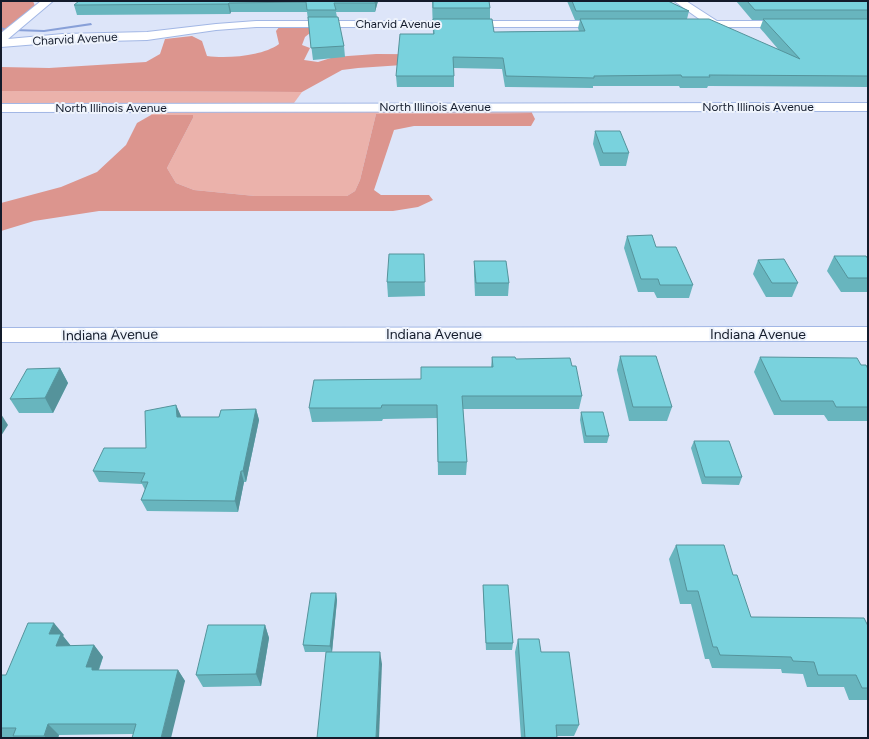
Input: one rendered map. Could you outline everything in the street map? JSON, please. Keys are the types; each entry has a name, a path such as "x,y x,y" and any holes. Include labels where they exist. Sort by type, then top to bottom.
{"street":[{"path":"1,39 48,1"},
{"path":"679,1 715,24"},
{"name":"Charvid Avenue","path":"1,43 76,38 147,36 216,27 256,24 621,24"},
{"path":"676,24 799,24"},
{"name":"North Illinois Avenue","path":"1,108 868,107"},
{"name":"Indiana Avenue","path":"1,336 868,334"}],"shaded area":[{"path":"1,1 33,1 35,6 1,33"},
{"path":"280,26 309,26 315,29 305,37 302,45 310,48 304,60 318,62 334,57 376,54 549,55 342,70 302,92 1,91 1,67 49,68 146,62 160,54 165,39 192,36 202,41 207,56 244,56 264,51 279,44 276,31"},
{"path":"1,91 302,92 294,103 1,103"},
{"path":"532,110 532,113 376,114 360,180 355,191 347,196 255,196 194,190 176,183 167,168 193,118 193,115 151,115 153,111"},
{"path":"532,113 535,119 531,126 414,126 394,130 374,190 381,195 429,195 433,200 418,207 393,211 99,211 34,221 1,231 1,203 61,187 97,172 126,145 137,123 151,115 193,115 193,118 167,168 176,183 194,190 255,196 347,196 355,191 360,180 376,114"}],"building":[{"path":"79,1 375,1 375,3 334,3 336,10 307,10 306,2 74,5"},
{"path":"433,1 489,1 490,8 433,8"},
{"path":"572,1 668,1 689,11 576,11"},
{"path":"747,1 868,1 868,10 755,10"},
{"path":"308,17 338,17 344,46 311,48"},
{"path":"433,19 492,19 494,32 585,31 580,19 709,19 800,59 763,19 868,19 868,76 709,75 710,77 682,77 681,75 594,76 594,78 506,76 503,58 453,57 454,76 396,76 400,34 434,34"},
{"path":"595,131 620,131 629,153 603,153"},
{"path":"652,235 656,247 676,247 693,285 660,285 658,279 641,279 627,236"},
{"path":"389,254 424,254 425,282 387,282"},
{"path":"834,256 866,256 868,259 868,278 848,278"},
{"path":"784,259 798,283 772,283 758,260"},
{"path":"474,261 506,261 509,283 476,283"},
{"path":"620,356 656,356 672,407 633,407"},
{"path":"492,357 515,357 516,359 570,358 572,366 576,366 582,396 462,396 467,462 438,462 437,405 382,405 381,408 309,408 314,380 421,379 421,367 493,367"},
{"path":"760,357 857,358 861,365 866,365 868,369 868,407 836,407 833,401 781,401"},
{"path":"60,368 45,398 10,399 27,369"},
{"path":"176,405 177,417 219,417 221,410 256,409 235,501 141,500 148,482 141,482 145,473 93,471 104,448 146,448 145,411"},
{"path":"581,412 603,412 609,436 586,436"},
{"path":"694,441 729,441 742,477 705,477"},
{"path":"676,545 724,545 733,575 737,575 751,617 864,618 868,626 868,688 862,688 856,675 818,675 814,662 793,661 791,657 720,655 717,647 713,647 698,591 687,591"},
{"path":"483,585 508,585 513,643 486,643"},
{"path":"311,593 336,593 330,646 303,645"},
{"path":"28,623 54,623 49,634 61,634 56,646 94,645 86,667 92,667 92,670 178,670 161,738 132,738 136,724 48,724 44,736 13,736 16,728 1,728 1,675 6,675"},
{"path":"208,625 265,625 256,674 196,675"},
{"path":"518,639 539,639 541,652 569,652 579,725 556,725 557,738 525,738"},
{"path":"326,652 380,652 376,738 317,738"}],"waterway":[{"path":"14,30 44,31 91,24"}]}
